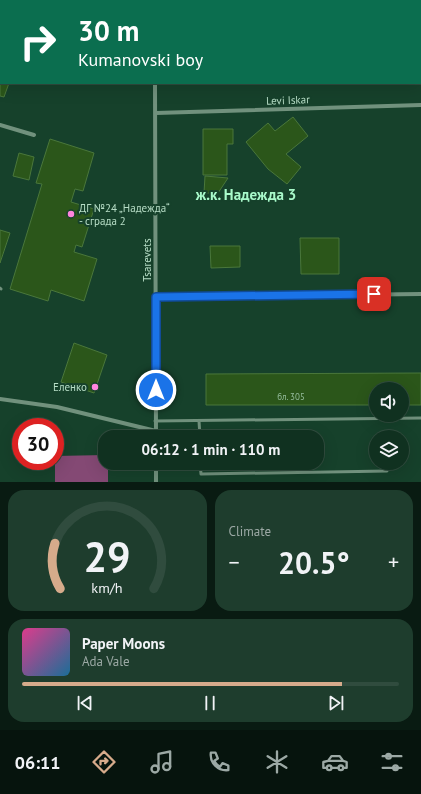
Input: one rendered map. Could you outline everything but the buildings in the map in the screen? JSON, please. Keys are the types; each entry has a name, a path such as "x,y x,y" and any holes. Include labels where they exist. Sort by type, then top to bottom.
{"street":[{"name":"Tsarevets","path":"155,84 156,430"},
{"name":"Levi Iskar","path":"156,113 421,105"},
{"path":"0,125 34,135"},
{"path":"156,297 421,294"},
{"path":"0,399 57,407 152,430"},
{"path":"156,470 156,482"}],"lane":[{"path":"156,421 421,418"},
{"path":"199,421 200,430"},
{"path":"201,470 201,474 387,471"}],"shaded area":[{"path":"98,455 98,470 108,470 108,482 55,482 55,470 64,470 64,456"}],"place":[{"name":"ДГ №24 „Надежда“ - сграда 2","path":"71,214"},
{"name":"Еленко","path":"95,387"}],"district":[{"name":"ж.к. Надежда 3","path":"246,195"}],"route":[{"path":"156,390 156,297 374,294"}]}
